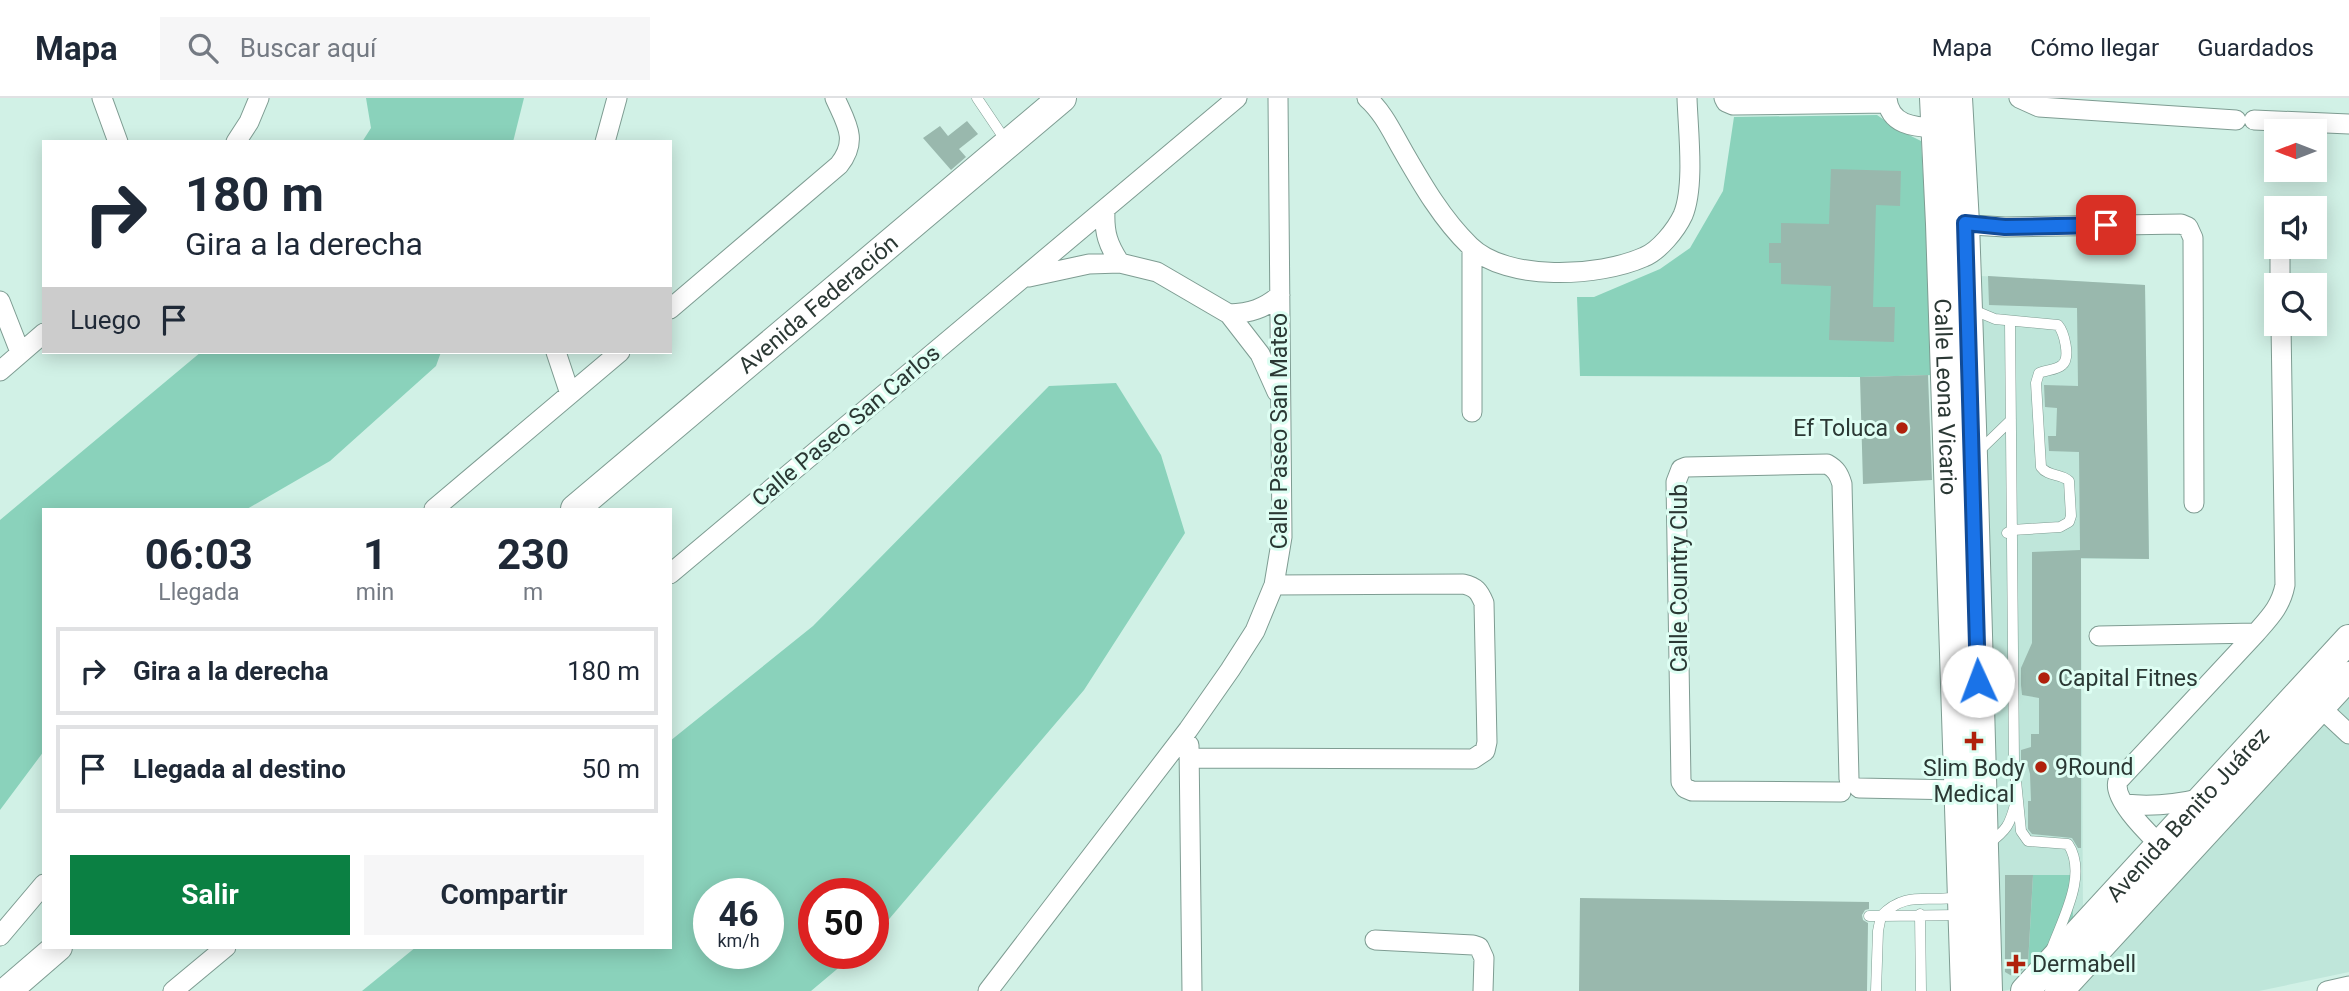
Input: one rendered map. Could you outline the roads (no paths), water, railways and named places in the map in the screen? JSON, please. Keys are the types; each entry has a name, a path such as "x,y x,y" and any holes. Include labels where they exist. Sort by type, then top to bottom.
{"main road":[{"name":"Avenida Federación","path":"576,508 1062,98"},
{"name":"Calle Leona Vicario","path":"1934,98 1935,128 1967,307 1973,456 1963,542 1960,790 1965,991"},
{"name":"Calle Leona Vicario","path":"1958,98 1953,224 1963,542 1983,847 1988,991"},
{"name":"Avenida Benito Juárez","path":"2052,979 2159,844 2349,639"},
{"name":"Avenida Benito Juárez","path":"2025,991 2052,979 2349,676"},
{"path":"7,991 56,949"}],"street":[{"path":"102,98 117,140"},
{"path":"237,140 249,122 259,98"},
{"path":"606,140 617,98"},
{"path":"672,307 839,165 848,154 849,129 835,98"},
{"name":"Calle Paseo San Mateo","path":"1188,730 1255,631 1275,585 1282,537 1278,98"},
{"path":"1367,98 1377,107 1448,223 1472,248 1492,262 1525,270 1567,272 1613,267 1646,257 1671,234 1683,215 1689,192 1687,98"},
{"path":"1724,98 1733,105 1887,101 1900,122 1908,126 1935,128"},
{"path":"2019,98 2039,107 2349,124"},
{"name":"Calle Paseo San Carlos","path":"672,572 1236,99"},
{"path":"1105,211 1104,230 1108,246 1120,263"},
{"path":"1953,224 2005,227 2181,224 2188,227 2193,239 2194,503"},
{"path":"1472,248 1472,412"},
{"name":"Calle Paseo San Carlos","path":"1021,279 1089,264 1120,263 1157,272 1229,314 1260,354 1281,400"},
{"path":"1229,314 1258,310 1268,306 1280,295"},
{"path":"0,301 20,352"},
{"path":"0,371 42,335"},
{"path":"2159,844 2125,804 2116,790 2118,781 2276,611 2282,598 2285,585 2281,336"},
{"path":"557,354 570,394"},
{"path":"435,508 618,354"},
{"name":"Calle Country Club","path":"1850,786 1842,484 1839,475 1834,468 1826,464 1686,467 1681,470 1676,482 1681,782 1685,788 1692,791 1850,786 1960,790"},
{"path":"1191,758 1474,759 1485,751 1484,603 1479,591 1463,583 1275,585"},
{"path":"2099,636 2256,633"},
{"path":"2320,707 2349,734"},
{"path":"1188,730 1191,758 1192,991"},
{"path":"988,991 1188,730"},
{"path":"2125,804 2172,804 2203,798"},
{"path":"0,936 42,886"},
{"path":"1375,940 1479,947 1484,958 1483,991"},
{"path":"173,991 224,949"},
{"path":"2327,991 2349,986"}],"lane":[{"path":"977,98 1008,144"},
{"path":"1967,307 1985,316 2011,322 2055,324 2063,331 2066,360 2062,365 2039,373 2037,396 2041,467 2049,474 2069,481 2069,522 2064,526 2012,530 2005,537 2006,582"},
{"path":"2011,322 2014,761 2021,831 2028,841 2068,844 2076,878 2052,979"},
{"path":"1973,456 2011,420"},
{"path":"1983,847 2002,834 2010,824 2018,794"},
{"path":"1877,991 1878,931 1881,916 1890,906 1906,899 1948,899 1963,906"},
{"path":"1869,916 1920,914 1963,906"},
{"path":"1920,914 1921,991"}],"place":[{"name":"Ef Toluca","path":"1902,428"},
{"name":"Capital Fitnes","path":"2044,678"},
{"name":"Slim Body Medical","path":"1974,741"},
{"name":"9Round","path":"2041,767"},
{"name":"Dermabell","path":"2016,964"}]}
